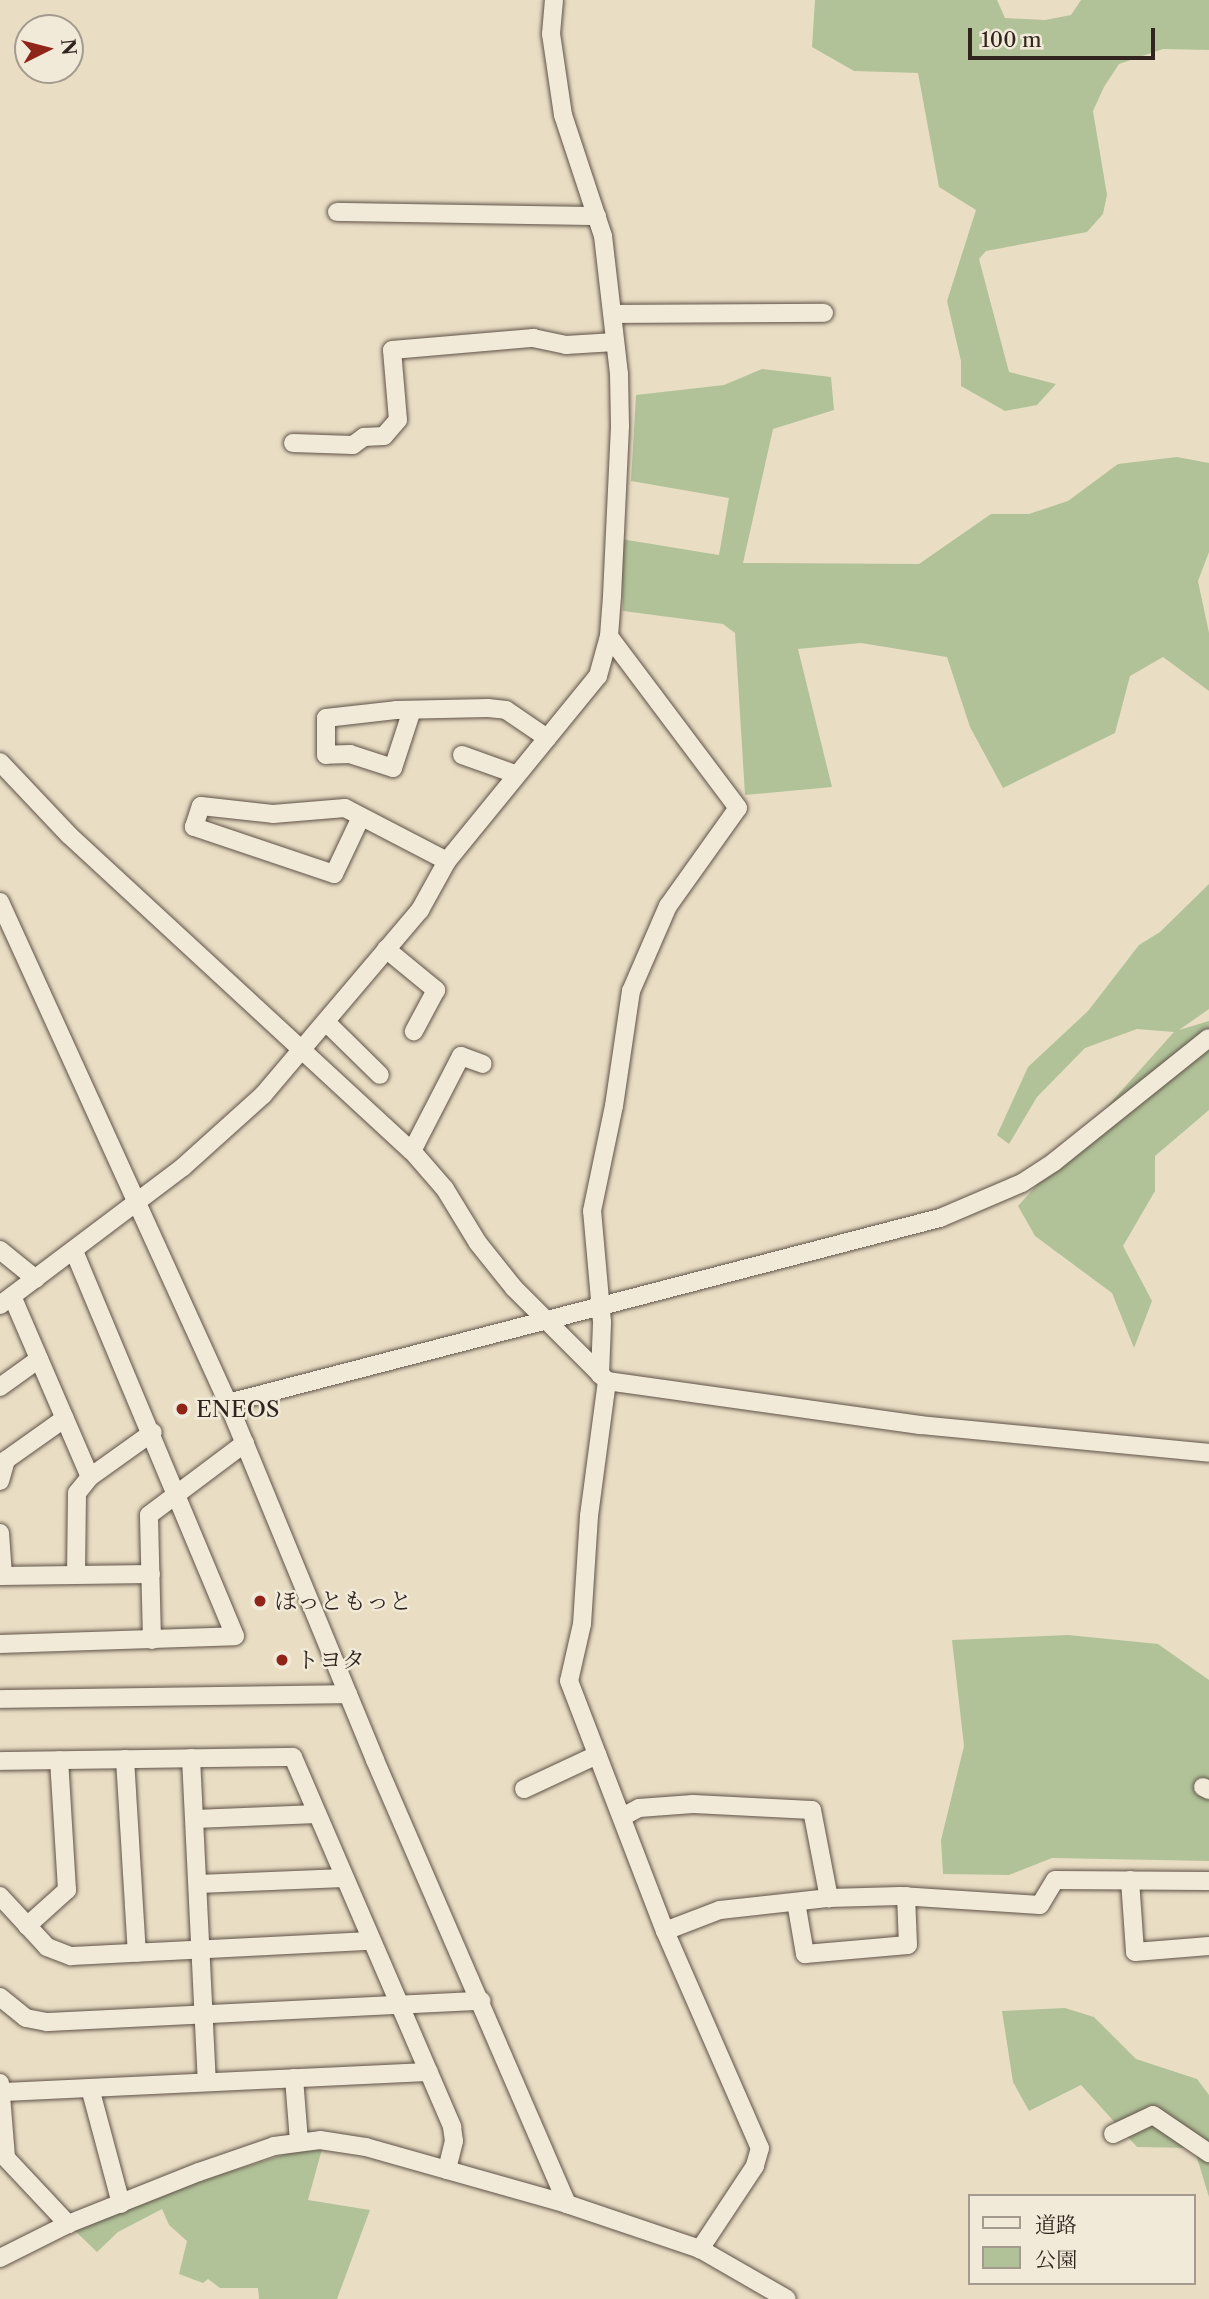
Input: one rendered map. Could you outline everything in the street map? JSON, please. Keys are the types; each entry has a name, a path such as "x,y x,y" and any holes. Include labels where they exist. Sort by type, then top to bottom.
{"street":[{"path":"90,1478 39,1359 6,1301 138,1203 214,1142 303,1050 420,910 447,861 515,774 598,676 609,636 620,426 615,342 597,216 563,115 551,34 554,0"},
{"path":"337,212 597,216"},
{"path":"613,314 824,313"},
{"path":"293,443 353,445 364,437 384,436 398,420 392,350 533,338 566,345 615,342"},
{"path":"609,636 738,808 668,906 631,991 614,1106 592,1211 603,1378 589,1516 582,1624 569,1682 666,1931 760,2148 755,2166 699,2249"},
{"path":"412,710 393,768 350,754 326,755 326,718 412,710 506,710 547,738"},
{"path":"462,755 515,774"},
{"path":"0,762 69,835 412,1151 446,1189 478,1243 514,1288 603,1378 920,1425 1209,1452"},
{"path":"362,817 334,874 194,827 201,806 273,814 345,808 447,861"},
{"path":"0,902 228,1403 348,1694 567,2204"},
{"path":"386,949 436,990 414,1031"},
{"path":"327,1023 380,1075"},
{"path":"228,1403 544,1318 940,1218 984,1201 1054,1162 1209,1038"},
{"path":"412,1151 461,1056 483,1064"},
{"path":"0,1250 36,1279"},
{"path":"0,1644 235,1636 153,1432 74,1251"},
{"path":"0,1387 39,1359"},
{"path":"0,1481 6,1460 65,1418"},
{"path":"76,1575 74,1502 90,1478 153,1432"},
{"path":"152,1640 149,1515 245,1443"},
{"path":"0,1533 1,1576 151,1574"},
{"path":"0,1699 348,1694"},
{"path":"524,1788 597,1755"},
{"path":"0,1760 293,1757 452,2127 454,2141 447,2170"},
{"path":"191,1758 207,2082"},
{"path":"125,1759 137,1953"},
{"path":"27,1926 67,1890 59,1760"},
{"path":"622,1817 639,1808 693,1804 812,1810 829,1898"},
{"path":"194,1819 317,1814"},
{"path":"198,1884 344,1878"},
{"path":"666,1931 720,1910 829,1898 906,1896 1040,1905 1055,1880 1209,1881"},
{"path":"1130,1880 1135,1952 1209,1946"},
{"path":"0,1896 51,1951 65,1956 371,1941"},
{"path":"796,1902 805,1954 908,1945 906,1896"},
{"path":"2,2003 26,2018 47,2022 481,2001"},
{"path":"68,2224 6,2158 1,2088 90,2088 429,2072"},
{"path":"294,2078 299,2141"},
{"path":"90,2088 121,2204"},
{"path":"1113,2134 1153,2115 1209,2153"},
{"path":"0,2258 68,2224 245,2155 299,2141 341,2142 567,2204 699,2249 788,2299"}],"green space":[{"path":"815,0 997,0 1005,18 1045,20 1071,15 1081,0 1209,0 1209,50 1163,49 1119,64 1104,87 1093,111 1107,195 1103,214 1087,232 986,251 979,259 1009,372 1056,384 1037,405 1005,411 961,386 961,361 947,301 976,210 939,187 918,73 854,71 812,47"},
{"path":"762,369 831,377 834,410 773,429 743,563 919,564 991,514 1029,514 1068,501 1118,464 1177,457 1209,463 1209,552 1198,581 1209,633 1209,691 1163,657 1130,676 1115,733 1003,788 970,727 947,657 861,643 798,649 832,787 745,795 735,633 723,624 623,611 621,539 719,555 729,498 631,481 636,395 724,385"},
{"path":"1209,884 1209,1009 1179,1030 1209,1021 1209,1110 1155,1156 1155,1191 1123,1246 1152,1301 1134,1348 1112,1293 1035,1236 1018,1206 1174,1032 1137,1029 1085,1048 1037,1097 1009,1144 997,1135 1028,1067 1088,1011 1139,945 1160,932"},
{"path":"1068,1635 1158,1644 1209,1680 1209,1861 1052,1858 1009,1875 943,1874 941,1840 964,1746 952,1640"},
{"path":"1065,2008 1094,2017 1136,2059 1197,2079 1209,2095 1209,2197 1194,2148 1137,2147 1081,2085 1029,2111 1013,2082 1002,2011"},
{"path":"322,2149 308,2200 370,2210 337,2299 259,2299 258,2288 220,2288 208,2279 203,2283 179,2274 187,2241 169,2225 162,2209 118,2232 97,2252 73,2229 174,2189 299,2150"}],"place":[{"name":"ENEOS","path":"182,1409"},
{"name":"ほっともっと","path":"260,1601"},
{"name":"トヨタ","path":"282,1660"}]}
